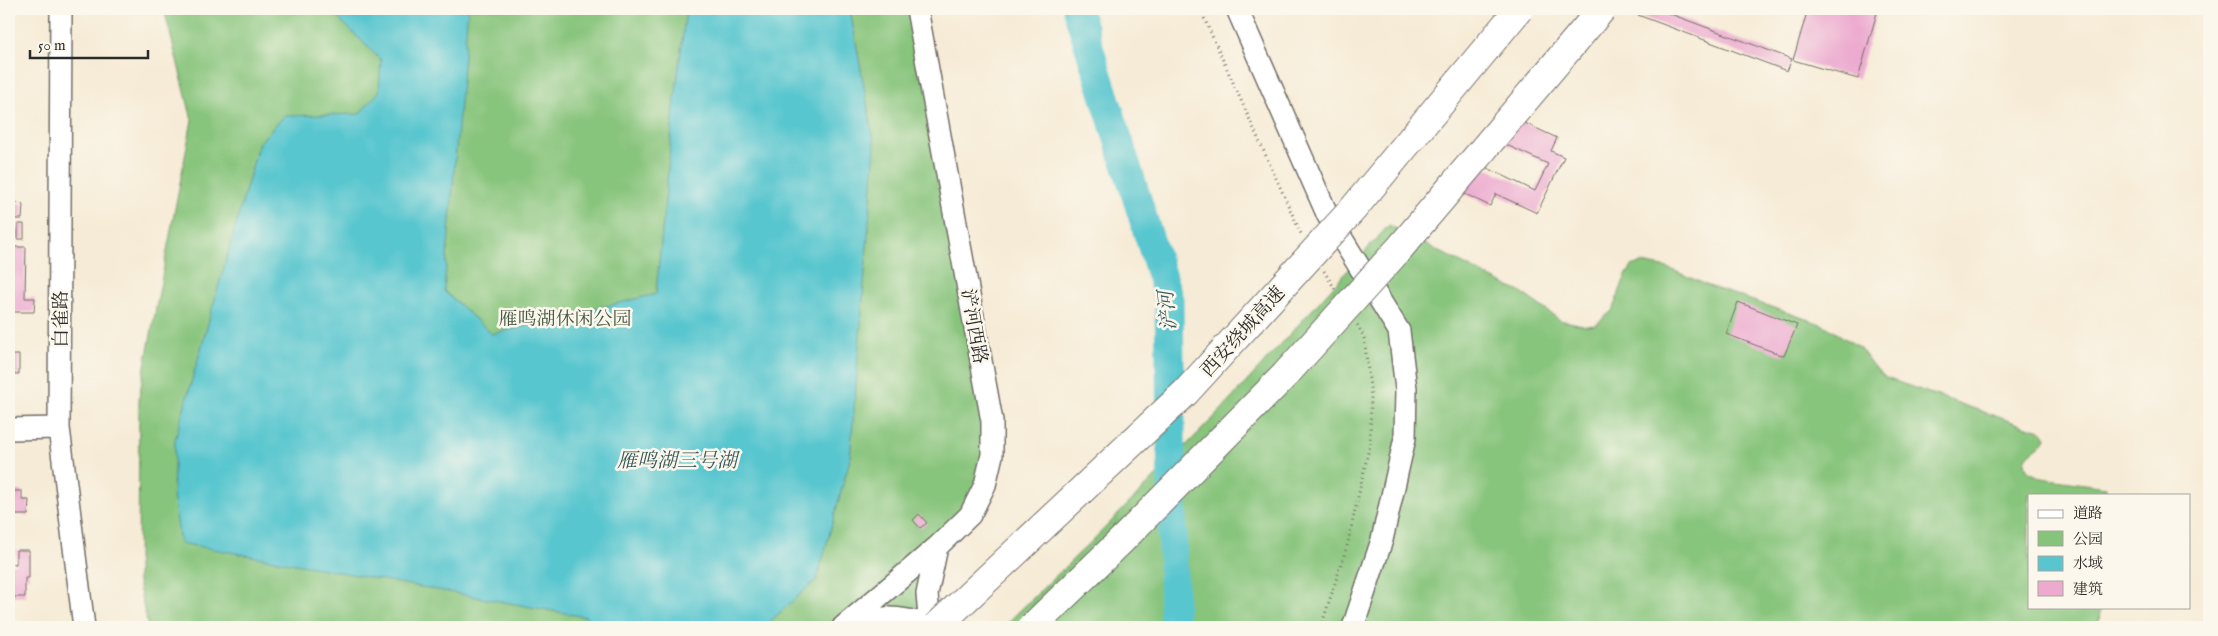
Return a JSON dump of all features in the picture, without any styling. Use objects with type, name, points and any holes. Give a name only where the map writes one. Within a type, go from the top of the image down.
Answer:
[{"type":"highway","name":"西安绕城高速","points":[[932,627],[1186,392],[1353,209],[1519,9]]},
{"type":"highway","points":[[1032,627],[1121,541],[1285,375],[1406,241],[1602,9]]},
{"type":"street","name":"白雀路","points":[[61,9],[60,428],[84,627]]},
{"type":"street","name":"浐河西路","points":[[843,627],[937,547],[970,516],[985,485],[992,455],[992,422],[918,9]]},
{"type":"street","points":[[1236,9],[1328,216],[1399,330],[1406,389],[1405,438],[1382,540],[1353,627]]},
{"type":"street","points":[[9,429],[60,428]]},
{"type":"street","points":[[843,627],[876,617],[909,619],[932,627],[926,594],[937,547]]},
{"type":"path","points":[[1200,9],[1303,238]]},
{"type":"path","points":[[1323,271],[1339,296]]},
{"type":"path","points":[[1320,627],[1347,546],[1370,444],[1371,396],[1364,337],[1354,320]]},
{"type":"green space","name":"雁鸣湖三号湖","points":[[164,9],[917,9],[992,421],[985,485],[937,547],[930,627],[148,627],[138,582],[139,397],[192,120]]},
{"type":"green space","points":[[1389,225],[1522,293],[1560,320],[1587,326],[1595,325],[1612,311],[1626,275],[1633,265],[1642,263],[1668,268],[1709,286],[1824,325],[1860,348],[1873,366],[1886,378],[2040,430],[2046,438],[2030,453],[2025,461],[2029,472],[2042,478],[2106,487],[2106,494],[2028,494],[2028,608],[2100,608],[2099,627],[1768,627],[1758,624],[1749,627],[1003,627],[1093,540],[1222,409]]},
{"type":"water","name":"雁鸣湖三号湖","points":[[329,9],[468,9],[444,291],[492,334],[656,294],[674,107],[686,9],[850,9],[875,147],[850,459],[817,579],[764,627],[594,627],[586,617],[180,543],[173,495],[175,440],[259,143],[284,116],[359,114],[379,92],[381,60]]},
{"type":"building","points":[[1641,9],[1657,9],[1792,59],[1787,71],[1638,15]]},
{"type":"building","points":[[1808,9],[1878,9],[1858,79],[1793,60]]},
{"type":"building","points":[[1512,117],[1557,138],[1551,151],[1564,157],[1537,213],[1496,194],[1490,206],[1463,193],[1477,163],[1535,191],[1548,164],[1500,142]]},
{"type":"building","points":[[15,203],[23,204],[22,219],[14,219],[14,235],[9,235],[9,216],[15,216]]},
{"type":"building","points":[[18,224],[24,224],[24,239],[18,239]]},
{"type":"building","points":[[12,247],[26,247],[25,298],[35,298],[34,312],[11,312],[12,267],[9,267],[9,251],[12,251]]},
{"type":"building","points":[[1738,302],[1797,325],[1784,356],[1726,334]]},
{"type":"building","points":[[9,355],[19,355],[19,374],[9,374]]},
{"type":"building","points":[[9,481],[12,481],[11,491],[22,491],[22,500],[29,500],[28,515],[9,515]]},
{"type":"building","points":[[919,514],[927,523],[920,528],[913,520]]},
{"type":"building","points":[[16,550],[29,550],[29,578],[25,578],[25,597],[9,597],[9,564],[16,564]]},
{"type":"waterway","name":"浐河","points":[[1077,9],[1169,300],[1174,627]]},
{"type":"park label","name":"雁鸣湖休闲公园","points":[[565,318]]}]
